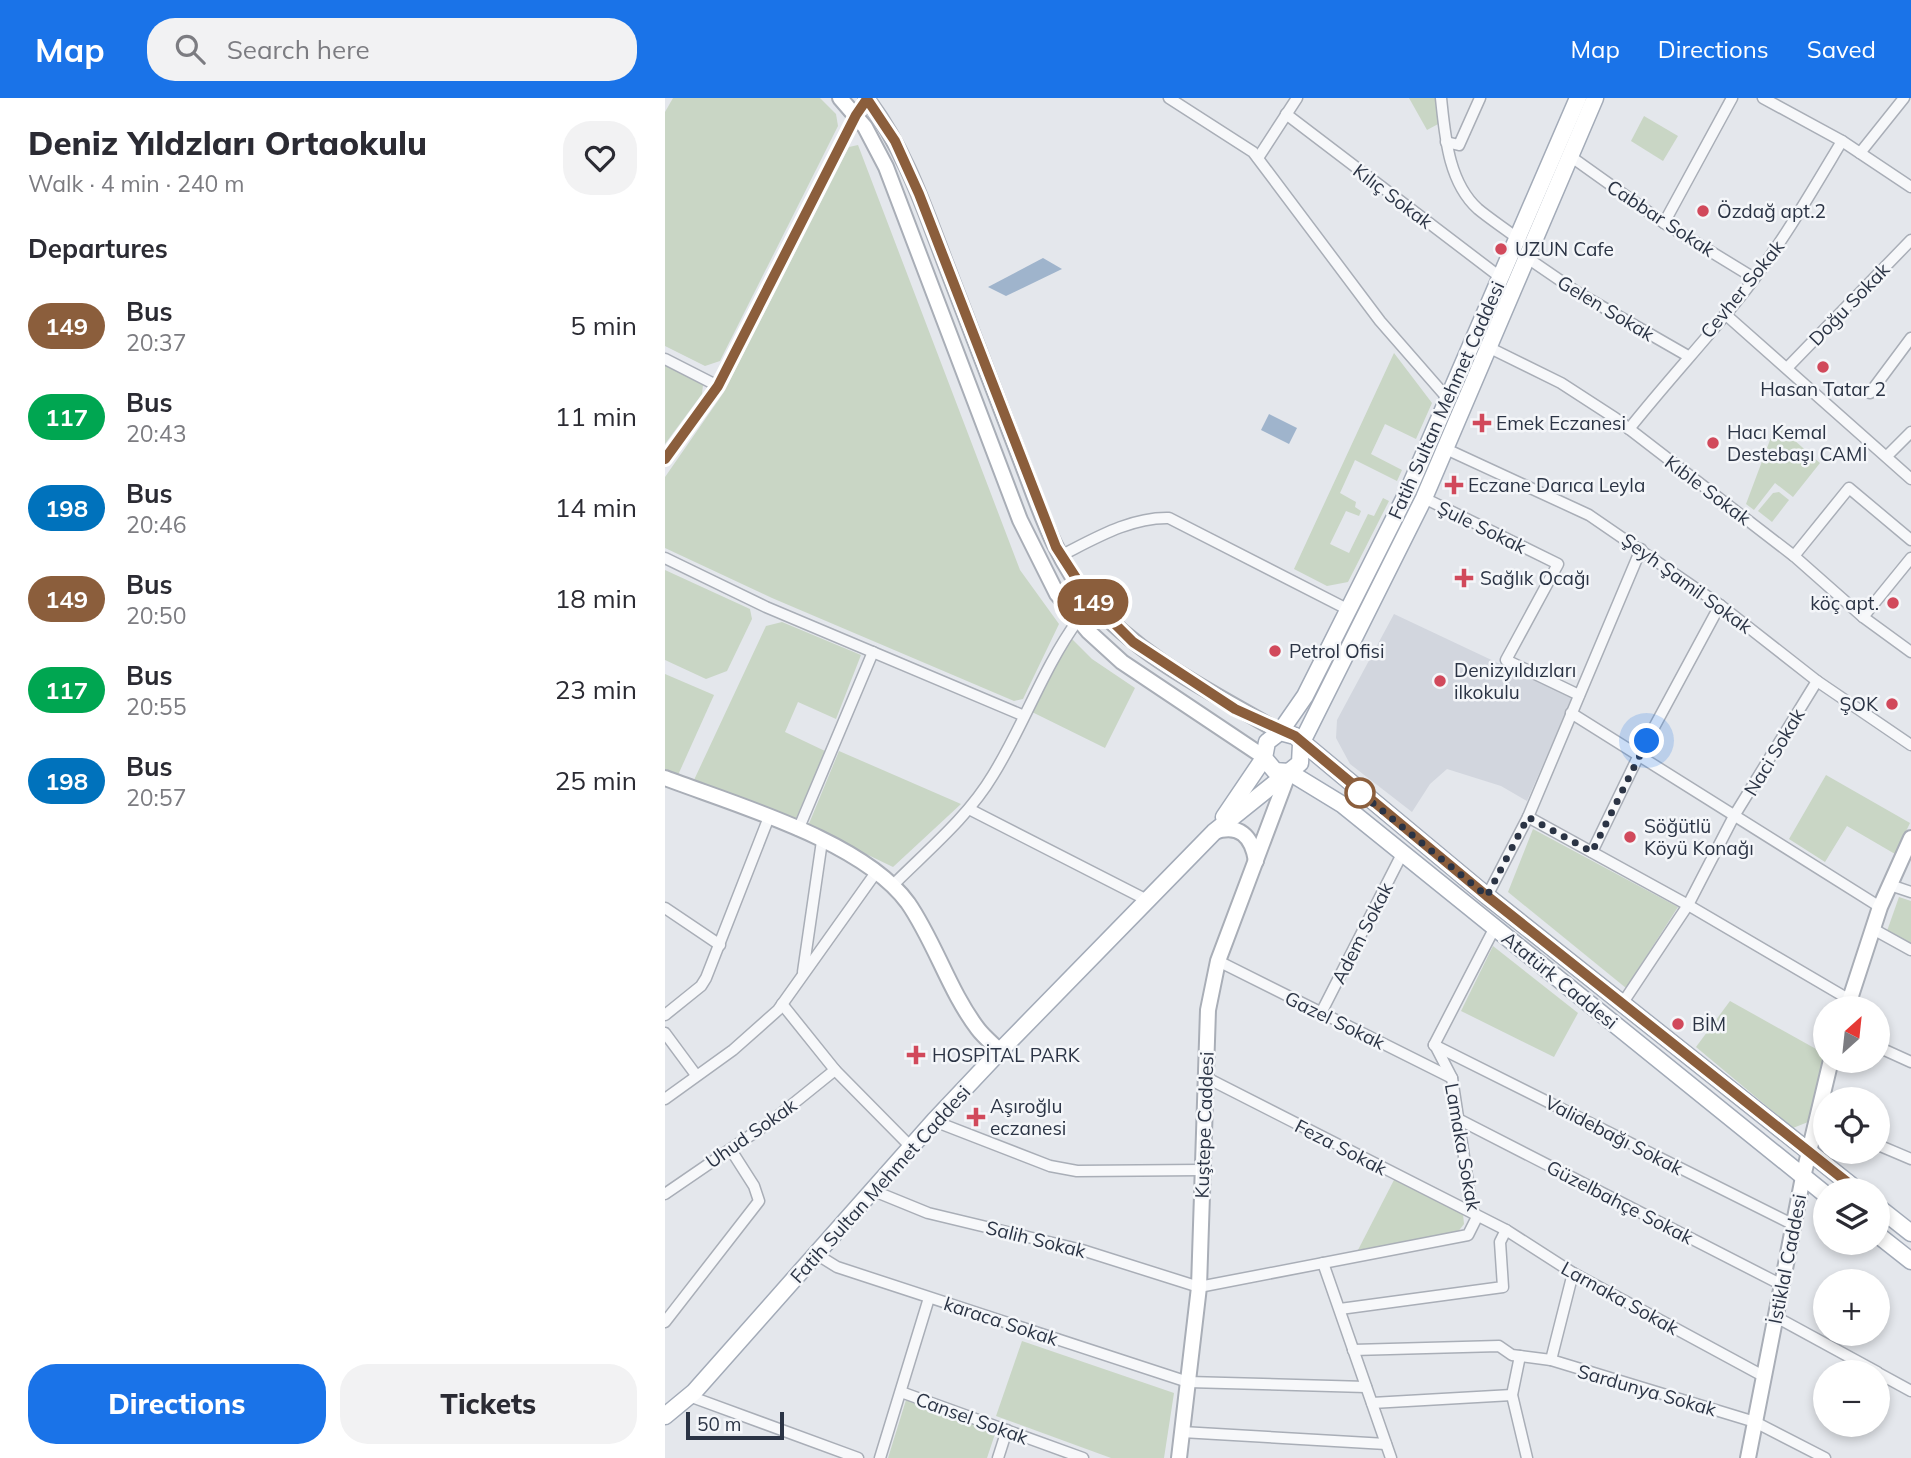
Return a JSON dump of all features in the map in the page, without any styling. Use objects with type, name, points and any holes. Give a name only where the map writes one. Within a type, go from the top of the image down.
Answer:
[{"type":"main road","name":"Fatih Sultan Mehmet Caddesi","points":[[1280,732],[1305,696],[1349,610],[1449,401],[1577,98]]},
{"type":"main road","name":"Fatih Sultan Mehmet Caddesi","points":[[1301,744],[1425,498],[1595,98]]},
{"type":"main road","points":[[1310,727],[1314,746],[1325,764]]},
{"type":"main road","points":[[1301,744],[1301,760],[1289,772],[1275,771],[1264,758],[1267,742],[1280,732],[1295,736],[1301,744],[1487,896],[1842,1178]]},
{"type":"main road","name":"Fatih Sultan Mehmet Caddesi","points":[[1214,832],[1264,758]]},
{"type":"main road","name":"Fatih Sultan Mehmet Caddesi","points":[[665,1416],[689,1396],[934,1121],[1000,1051],[1214,832],[1289,772]]},
{"type":"main road","name":"Atatürk Caddesi","points":[[1289,772],[1338,802],[1813,1185]]},
{"type":"main road","points":[[1890,1216],[1911,1233]]},
{"type":"main road","points":[[1890,1244],[1911,1261]]},
{"type":"street","points":[[840,98],[856,115],[886,167],[1020,520],[1044,572],[1077,620],[1122,662],[1264,758]]},
{"type":"street","points":[[665,459],[718,386],[867,98],[895,141],[919,194],[1060,556],[1089,598],[1133,642],[1177,673],[1280,732]]},
{"type":"street","points":[[1169,98],[1258,158],[1380,321],[1449,401]]},
{"type":"street","points":[[1258,158],[1297,98]]},
{"type":"street","points":[[1441,98],[1446,142],[1454,171],[1476,207],[1517,238]]},
{"type":"street","points":[[1446,142],[1459,145],[1480,98]]},
{"type":"street","points":[[1664,223],[1732,98]]},
{"type":"street","points":[[1763,98],[1842,141],[1911,187]]},
{"type":"street","points":[[1786,109],[1793,98]]},
{"type":"street","points":[[1860,153],[1904,98]]},
{"type":"street","name":"Kılıç Sokak","points":[[1286,114],[1500,277]]},
{"type":"street","name":"Cevher Sokak","points":[[1629,429],[1754,278],[1789,230],[1842,141]]},
{"type":"street","name":"Cabbar Sokak","points":[[1570,156],[1664,223],[1754,278]]},
{"type":"street","name":"Doğu Sokak","points":[[1787,368],[1911,240]]},
{"type":"street","name":"Gelen Sokak","points":[[1526,257],[1580,294],[1688,356]]},
{"type":"street","points":[[1725,314],[1911,479]]},
{"type":"street","points":[[1870,393],[1911,338]]},
{"type":"street","name":"Kıble Sokak","points":[[1490,348],[1561,383],[1629,429],[1794,556],[1863,617],[1911,652]]},
{"type":"street","points":[[665,359],[718,386]]},
{"type":"street","points":[[1887,457],[1911,432]]},
{"type":"street","name":"Şeyh Şamil Sokak","points":[[1447,449],[1589,515],[1720,605],[1817,681],[1911,745]]},
{"type":"street","points":[[1794,556],[1849,488],[1911,540]]},
{"type":"street","name":"Şule Sokak","points":[[1425,498],[1557,564],[1506,660],[1579,695]]},
{"type":"street","points":[[1060,556],[1113,529],[1156,518],[1169,518],[1349,610]]},
{"type":"street","points":[[1487,896],[1528,817],[1641,549]]},
{"type":"street","points":[[665,558],[766,607],[1022,715]]},
{"type":"street","points":[[1863,617],[1911,558]]},
{"type":"street","points":[[1592,852],[1638,757],[1720,605]]},
{"type":"street","points":[[893,885],[969,809],[994,774],[1022,715],[1077,620]]},
{"type":"street","points":[[798,830],[873,652]]},
{"type":"street","name":"Naci Sokak","points":[[1622,1004],[1688,905],[1734,816],[1817,681]]},
{"type":"street","points":[[1571,713],[1880,907]]},
{"type":"street","points":[[1260,721],[1279,723],[1291,716]]},
{"type":"street","points":[[1246,747],[1252,760],[1252,777]]},
{"type":"street","name":"Kuştepe Caddesi","points":[[1179,1458],[1199,1287],[1208,1010],[1218,961],[1289,772]]},
{"type":"street","points":[[666,781],[769,817],[822,841],[877,871],[893,885],[920,923],[978,1029],[1000,1051]]},
{"type":"street","points":[[1279,799],[1290,783],[1303,782]]},
{"type":"street","points":[[969,809],[1149,901]]},
{"type":"street","points":[[665,1015],[701,986],[720,945],[769,817]]},
{"type":"street","points":[[1528,817],[1688,905],[1836,996]]},
{"type":"street","points":[[1214,832],[1230,828],[1242,831],[1252,844],[1256,863]]},
{"type":"street","points":[[1852,996],[1880,907],[1911,838]]},
{"type":"street","points":[[803,976],[822,841]]},
{"type":"street","name":"Adem Sokak","points":[[1321,1013],[1402,853]]},
{"type":"street","points":[[665,1099],[741,1043],[782,1004],[877,871]]},
{"type":"street","points":[[1890,885],[1911,892]]},
{"type":"street","points":[[665,908],[720,945]]},
{"type":"street","points":[[1434,1045],[1495,927]]},
{"type":"street","points":[[1873,929],[1911,950]]},
{"type":"street","name":"Gazel Sokak","points":[[1218,961],[1453,1078]]},
{"type":"street","points":[[782,1004],[835,1070],[911,1147]]},
{"type":"street","points":[[665,1033],[697,1075]]},
{"type":"street","name":"Lamaka Sokak","points":[[1323,1263],[1468,1235],[1477,1217],[1472,1209],[1453,1078],[1434,1045]]},
{"type":"street","name":"Validebağı Sokak","points":[[1434,1045],[1794,1225]]},
{"type":"street","points":[[1890,1052],[1911,1062]]},
{"type":"street","name":"Uhud Sokak","points":[[665,1194],[731,1150],[835,1070]]},
{"type":"street","name":"Feza Sokak","points":[[1205,1077],[1477,1217]]},
{"type":"street","name":"Güzelbahçe Sokak","points":[[1458,1119],[1782,1285]]},
{"type":"street","points":[[934,1121],[1049,1166],[1077,1171],[1202,1170]]},
{"type":"street","name":"İstiklal Caddesi","points":[[1748,1458],[1803,1177],[1813,1141]]},
{"type":"street","points":[[1890,1149],[1911,1159]]},
{"type":"street","points":[[665,1322],[759,1201],[754,1186],[731,1150]]},
{"type":"street","name":"Salih Sokak","points":[[874,1191],[928,1213],[1082,1250],[1199,1287]]},
{"type":"street","name":"Larnaka Sokak","points":[[1477,1217],[1506,1230],[1573,1273],[1765,1377]]},
{"type":"street","points":[[1340,1308],[1503,1287],[1500,1242],[1506,1230]]},
{"type":"street","name":"karaca Sokak","points":[[816,1254],[837,1267],[1188,1382],[1366,1387]]},
{"type":"street","points":[[1199,1287],[1323,1263],[1391,1458]]},
{"type":"street","name":"Sardunya Sokak","points":[[1573,1273],[1551,1360],[1755,1422],[1825,1458]]},
{"type":"street","points":[[880,1458],[929,1298]]},
{"type":"street","points":[[1776,1318],[1855,1360]]},
{"type":"street","points":[[1353,1350],[1499,1346],[1512,1355],[1551,1360]]},
{"type":"street","points":[[1520,1356],[1512,1395],[1527,1458]]},
{"type":"street","points":[[1890,1379],[1911,1391]]},
{"type":"street","name":"Cansel Sokak","points":[[901,1392],[1083,1458]]},
{"type":"street","points":[[1371,1404],[1512,1395]]},
{"type":"street","points":[[689,1396],[858,1458]]},
{"type":"street","points":[[998,1458],[1007,1430]]},
{"type":"street","points":[[1182,1432],[1386,1444]]},
{"type":"shaded area","points":[[1394,614],[1572,698],[1527,801],[1501,786],[1447,769],[1430,784],[1412,812],[1350,764],[1336,738],[1337,720]]},
{"type":"green space","points":[[673,98],[820,98],[836,114],[838,126],[720,361],[705,366],[665,346],[665,112]]},
{"type":"green space","points":[[1409,98],[1437,98],[1440,123],[1427,130]]},
{"type":"green space","points":[[1644,116],[1678,136],[1663,161],[1631,141]]},
{"type":"green space","points":[[858,145],[1020,570],[1059,624],[1023,699],[1014,701],[772,598],[665,548],[665,477],[724,392],[849,147]]},
{"type":"green space","points":[[1394,353],[1432,403],[1416,439],[1385,424],[1371,454],[1402,470],[1397,481],[1355,460],[1340,493],[1356,502],[1355,507],[1361,511],[1359,516],[1346,511],[1330,544],[1349,553],[1368,514],[1374,516],[1383,498],[1389,501],[1348,582],[1327,586],[1294,569]]},
{"type":"green space","points":[[665,365],[703,385],[702,394],[665,444]]},
{"type":"green space","points":[[1776,424],[1820,463],[1793,497],[1775,483],[1754,510],[1746,504]]},
{"type":"green space","points":[[1779,492],[1789,500],[1772,522],[1758,511],[1773,493]]},
{"type":"green space","points":[[665,570],[750,609],[752,619],[727,671],[706,679],[665,660]]},
{"type":"green space","points":[[782,622],[861,655],[836,719],[798,702],[785,732],[825,751],[795,821],[694,780],[766,626]]},
{"type":"green space","points":[[1070,637],[1092,659],[1135,688],[1105,748],[1030,711]]},
{"type":"green space","points":[[665,674],[714,695],[678,775],[665,769]]},
{"type":"green space","points":[[839,751],[961,804],[893,867],[808,826]]},
{"type":"green space","points":[[1826,775],[1910,823],[1895,854],[1847,826],[1825,862],[1789,839]]},
{"type":"green space","points":[[1533,829],[1678,907],[1626,988],[1508,892]]},
{"type":"green space","points":[[1899,897],[1911,901],[1911,943],[1887,931]]},
{"type":"green space","points":[[1493,946],[1578,1013],[1554,1057],[1461,1011]]},
{"type":"green space","points":[[1730,1001],[1813,1047],[1813,1073],[1820,1073],[1817,1087],[1813,1087],[1813,1102],[1808,1122],[1793,1128],[1696,1047]]},
{"type":"green space","points":[[1395,1178],[1463,1214],[1464,1224],[1457,1233],[1358,1250]]},
{"type":"green space","points":[[1022,1341],[1174,1393],[1164,1458],[1111,1458],[996,1416]]},
{"type":"green space","points":[[906,1400],[996,1431],[987,1458],[888,1458]]},
{"type":"water","points":[[1043,258],[1062,269],[1006,296],[988,287]]},
{"type":"water","points":[[1269,414],[1297,428],[1289,444],[1261,430]]},
{"type":"bus line","name":"149","points":[[665,459],[718,386],[856,115],[867,99],[895,141],[919,194],[1056,547],[1071,575],[1089,598],[1133,642],[1165,666],[1235,709],[1280,732],[1295,736],[1301,744],[1487,896],[1842,1178]]},
{"type":"place","name":"Özdağ apt.2","points":[[1703,211]]},
{"type":"place","name":"UZUN Cafe","points":[[1501,249]]},
{"type":"place","name":"Hasan Tatar 2","points":[[1823,367]]},
{"type":"place","name":"Emek Eczanesi","points":[[1482,423]]},
{"type":"place","name":"Hacı Kemal Destebaşı CAMİ","points":[[1713,443]]},
{"type":"place","name":"Eczane Darıca Leyla","points":[[1454,485]]},
{"type":"place","name":"Sağlık Ocağı","points":[[1464,578]]},
{"type":"place","name":"köç apt.","points":[[1893,603]]},
{"type":"place","name":"Petrol Ofisi","points":[[1275,651]]},
{"type":"place","name":"Denizyıldızları ilkokulu","points":[[1440,681]]},
{"type":"place","name":"ŞOK","points":[[1892,704]]},
{"type":"place","name":"Söğütlü Köyü Konağı","points":[[1630,837]]},
{"type":"place","name":"BİM","points":[[1678,1024]]},
{"type":"place","name":"HOSPİTAL PARK","points":[[916,1055]]},
{"type":"place","name":"Aşıroğlu eczanesi","points":[[976,1117]]},
{"type":"route","points":[[1360,793],[1352,786],[1487,896],[1528,817],[1592,852],[1647,741]]}]
